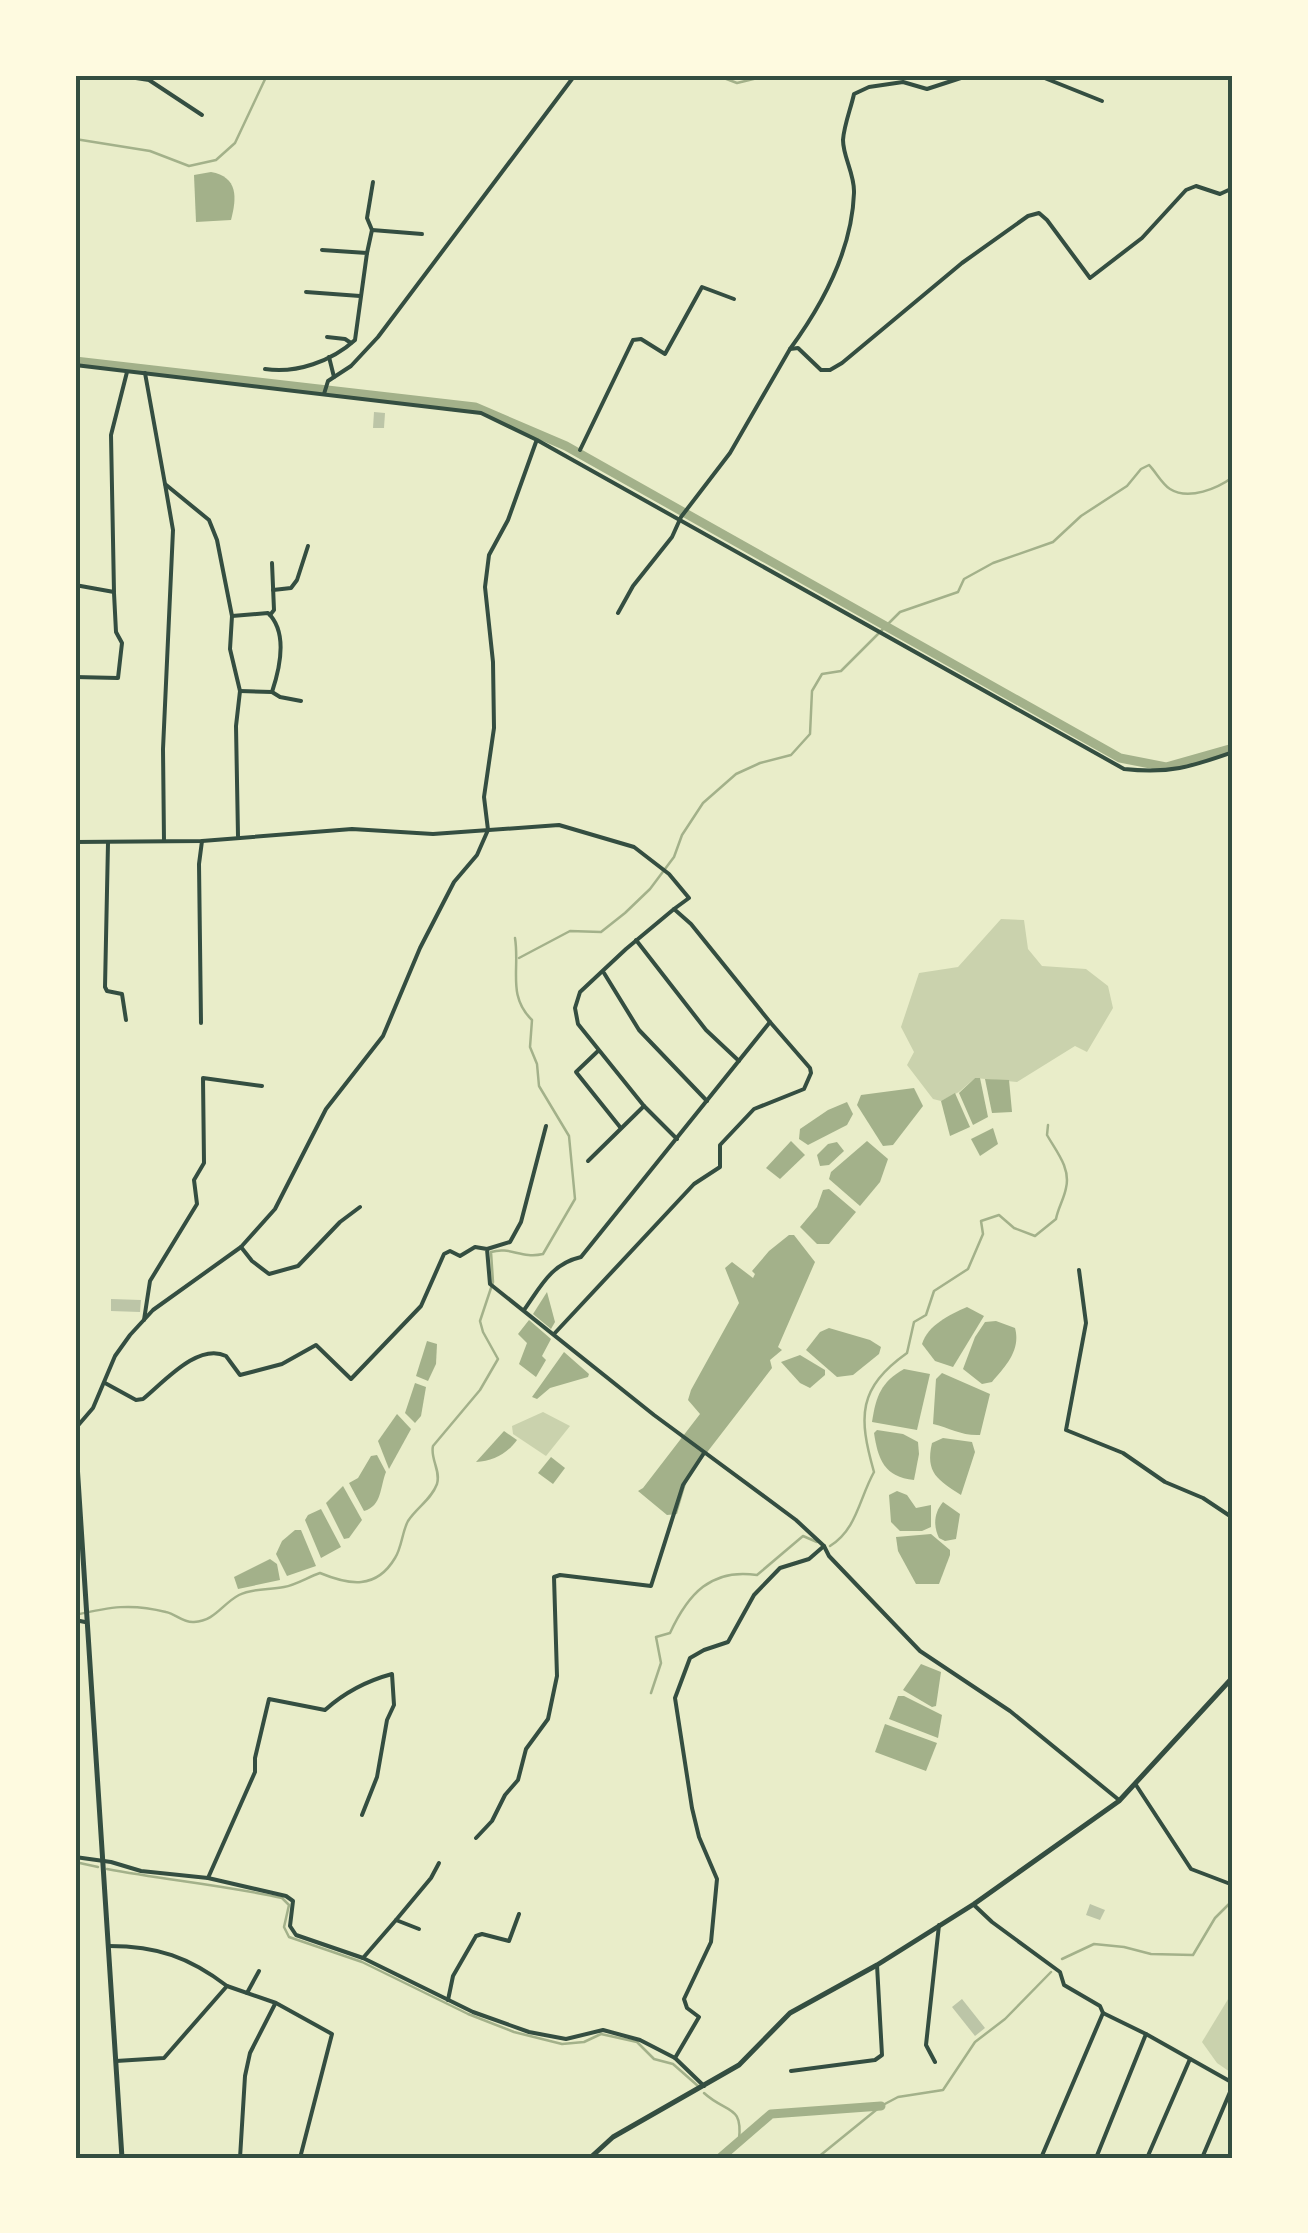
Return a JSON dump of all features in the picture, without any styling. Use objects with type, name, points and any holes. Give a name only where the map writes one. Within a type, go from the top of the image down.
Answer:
[{"type":"main road","points":[[75,1431],[79,1544],[122,2158]]},
{"type":"main road","points":[[590,2158],[614,2138],[739,2065],[790,2013],[877,1965],[974,1904],[1119,1800],[1233,1676]]},
{"type":"street","points":[[116,75],[149,80],[202,115]]},
{"type":"street","points":[[324,394],[328,381],[351,366],[378,338],[575,75]]},
{"type":"street","points":[[618,614],[633,586],[672,537],[688,506],[730,453],[777,378],[841,260],[852,219],[855,187],[843,140],[854,94],[869,87],[902,82],[927,89],[970,75]]},
{"type":"street","points":[[1037,75],[1102,101]]},
{"type":"street","points":[[265,369],[286,372],[329,357],[351,344],[358,333],[360,296],[372,230],[367,218],[374,182]]},
{"type":"street","points":[[790,349],[798,348],[821,370],[830,370],[962,263],[1038,212],[1090,278],[1142,238],[1186,190],[1196,186],[1220,194],[1233,188]]},
{"type":"street","points":[[372,230],[422,234]]},
{"type":"street","points":[[322,250],[367,252]]},
{"type":"street","points":[[580,450],[634,340],[642,339],[665,354],[702,287],[734,299]]},
{"type":"street","points":[[306,292],[360,296]]},
{"type":"street","points":[[326,337],[345,338],[351,344]]},
{"type":"street","points":[[329,357],[334,377]]},
{"type":"street","points":[[75,365],[481,413],[680,519],[1124,769],[1160,773],[1190,768],[1233,752]]},
{"type":"street","points":[[75,677],[118,678],[122,643],[116,632],[111,435],[126,372]]},
{"type":"street","points":[[145,374],[174,530],[162,749],[164,840]]},
{"type":"street","points":[[75,1431],[93,1408],[115,1356],[144,1320],[242,1247],[275,1209],[326,1109],[383,1036],[420,948],[454,882],[477,855],[488,830],[484,797],[494,728],[489,555],[508,520],[537,440]]},
{"type":"street","points":[[164,484],[209,520],[232,616],[230,649],[240,692],[236,726],[238,838]]},
{"type":"street","points":[[273,590],[291,588],[308,546]]},
{"type":"street","points":[[232,616],[270,615],[274,610],[272,562]]},
{"type":"street","points":[[75,585],[114,592]]},
{"type":"street","points":[[270,615],[280,632],[280,661],[272,692]]},
{"type":"street","points":[[240,692],[272,692],[301,700]]},
{"type":"street","points":[[75,842],[202,841],[335,830],[434,834],[559,825],[634,847],[669,874],[689,898],[580,992],[578,1024],[644,1106],[677,1138]]},
{"type":"street","points":[[201,1023],[202,841]]},
{"type":"street","points":[[108,843],[106,987],[122,994],[126,1020]]},
{"type":"street","points":[[554,1334],[694,1184],[720,1167],[720,1145],[754,1108],[804,1089],[812,1074],[690,924],[674,910]]},
{"type":"street","points":[[636,940],[706,1030],[739,1061]]},
{"type":"street","points":[[603,972],[639,1030],[707,1101]]},
{"type":"street","points":[[524,1310],[550,1272],[565,1260],[581,1256],[770,1022]]},
{"type":"street","points":[[599,1050],[576,1072],[620,1127]]},
{"type":"street","points":[[144,1320],[150,1280],[197,1204],[194,1180],[204,1162],[203,1078],[262,1086]]},
{"type":"street","points":[[588,1161],[644,1106]]},
{"type":"street","points":[[104,1383],[136,1400],[144,1399],[185,1364],[208,1353],[226,1356],[240,1375],[282,1364],[316,1345],[351,1378],[421,1306],[444,1254],[450,1251],[460,1256],[475,1248],[487,1249],[510,1242],[521,1222],[546,1126]]},
{"type":"street","points":[[242,1247],[269,1274],[298,1266],[360,1207]]},
{"type":"street","points":[[487,1249],[490,1284],[704,1453],[796,1520],[920,1651],[1010,1710],[1119,1800]]},
{"type":"street","points":[[1079,1270],[1086,1323],[1066,1430],[1123,1453],[1165,1482],[1202,1498],[1233,1518]]},
{"type":"street","points":[[476,1838],[518,1780],[526,1749],[548,1719],[557,1676],[554,1577],[651,1586],[684,1485],[704,1453]]},
{"type":"street","points":[[675,2058],[699,2018],[687,2008],[684,1999],[711,1942],[718,1879],[699,1836],[692,1808],[675,1698],[690,1658],[728,1642],[754,1595],[780,1568],[809,1559],[824,1546]]},
{"type":"street","points":[[75,1620],[85,1622]]},
{"type":"street","points":[[208,1878],[255,1772],[254,1758],[269,1699],[325,1710],[351,1690],[392,1674],[394,1705],[387,1720],[378,1776],[362,1815]]},
{"type":"street","points":[[1136,1785],[1191,1869],[1233,1886]]},
{"type":"street","points":[[75,1857],[141,1871],[208,1878],[290,1898],[294,1905],[290,1926],[293,1933],[363,1958],[448,2000],[529,2032],[566,2040],[594,2031],[611,2031],[640,2040],[675,2058],[704,2086]]},
{"type":"street","points":[[363,1958],[440,1863]]},
{"type":"street","points":[[974,1904],[1060,1972],[1064,1985],[1100,2006],[1103,2013],[1233,2084],[1202,2158]]},
{"type":"street","points":[[448,2000],[454,1976],[476,1936],[509,1940],[519,1914]]},
{"type":"street","points":[[396,1920],[420,1929]]},
{"type":"street","points":[[935,2062],[926,2045],[940,1925]]},
{"type":"street","points":[[109,1946],[191,1961],[226,1986],[276,2003],[332,2034],[300,2158]]},
{"type":"street","points":[[791,2071],[875,2060],[882,2055],[877,1965]]},
{"type":"street","points":[[247,1993],[259,1971]]},
{"type":"street","points":[[116,2061],[164,2058],[226,1986]]},
{"type":"street","points":[[240,2158],[250,2053],[276,2003]]},
{"type":"street","points":[[1041,2158],[1103,2013]]},
{"type":"street","points":[[1096,2158],[1146,2034]]},
{"type":"street","points":[[1147,2158],[1190,2058]]},
{"type":"shaded area","points":[[211,172],[231,183],[231,220],[196,222],[194,175]]},
{"type":"shaded area","points":[[1001,919],[1024,920],[1028,949],[1042,966],[1086,969],[1108,986],[1113,1008],[1087,1052],[1075,1046],[1017,1082],[975,1078],[941,1101],[933,1099],[907,1065],[914,1052],[901,1027],[919,973],[958,967]]},
{"type":"shaded area","points":[[980,1078],[988,1117],[973,1125],[959,1093]]},
{"type":"shaded area","points":[[985,1079],[1009,1080],[1012,1112],[992,1113]]},
{"type":"shaded area","points":[[914,1088],[923,1106],[893,1145],[883,1146],[857,1105],[861,1095]]},
{"type":"shaded area","points":[[955,1093],[970,1127],[950,1136],[941,1101]]},
{"type":"shaded area","points":[[847,1102],[853,1114],[847,1125],[808,1145],[799,1139],[800,1129]]},
{"type":"shaded area","points":[[993,1128],[998,1144],[980,1156],[971,1139]]},
{"type":"shaded area","points":[[791,1141],[805,1155],[780,1179],[766,1168]]},
{"type":"shaded area","points":[[867,1141],[888,1159],[880,1182],[860,1206],[829,1179],[831,1172]]},
{"type":"shaded area","points":[[837,1142],[844,1151],[829,1165],[820,1166],[817,1155],[828,1144]]},
{"type":"shaded area","points":[[829,1189],[856,1212],[829,1244],[817,1244],[800,1227],[817,1207],[823,1190]]},
{"type":"shaded area","points":[[789,1235],[794,1235],[815,1262],[778,1347],[782,1350],[770,1360],[772,1368],[688,1477],[677,1514],[667,1515],[638,1491],[700,1414],[688,1400],[691,1390],[739,1303],[725,1268],[732,1262],[753,1278],[752,1271]]},
{"type":"shaded area","points":[[547,1292],[555,1322],[551,1329],[533,1314]]},
{"type":"shaded area","points":[[967,1307],[984,1316],[953,1367],[935,1361],[922,1344],[925,1337],[940,1321]]},
{"type":"shaded area","points":[[529,1320],[551,1339],[542,1356],[546,1360],[536,1377],[519,1364],[527,1343],[518,1334]]},
{"type":"shaded area","points":[[996,1321],[1015,1328],[1016,1343],[1002,1370],[992,1382],[982,1384],[963,1369],[985,1322]]},
{"type":"shaded area","points":[[829,1328],[870,1340],[881,1347],[879,1354],[853,1375],[837,1377],[806,1350],[820,1332]]},
{"type":"shaded area","points":[[427,1341],[437,1344],[436,1364],[428,1381],[416,1376]]},
{"type":"shaded area","points":[[564,1352],[588,1377],[550,1388],[537,1399],[532,1397]]},
{"type":"shaded area","points":[[800,1355],[825,1370],[825,1375],[810,1388],[781,1362]]},
{"type":"shaded area","points":[[904,1369],[930,1374],[917,1430],[872,1422],[881,1391]]},
{"type":"shaded area","points":[[942,1373],[990,1394],[980,1435],[933,1424],[936,1379]]},
{"type":"shaded area","points":[[415,1383],[426,1387],[421,1416],[415,1423],[405,1413]]},
{"type":"shaded area","points":[[543,1412],[570,1426],[546,1456],[513,1434],[512,1426]]},
{"type":"shaded area","points":[[397,1414],[411,1429],[389,1469],[378,1441]]},
{"type":"shaded area","points":[[877,1430],[903,1434],[918,1442],[914,1480],[896,1475],[884,1465],[874,1433]]},
{"type":"shaded area","points":[[504,1431],[517,1440],[513,1445],[499,1456],[476,1462]]},
{"type":"shaded area","points":[[943,1438],[972,1442],[975,1452],[961,1495],[932,1469],[932,1443]]},
{"type":"shaded area","points":[[377,1455],[386,1472],[377,1500],[364,1511],[349,1483],[358,1478],[371,1456]]},
{"type":"shaded area","points":[[551,1457],[565,1468],[553,1484],[538,1473]]},
{"type":"shaded area","points":[[343,1486],[362,1520],[344,1539],[326,1503]]},
{"type":"shaded area","points":[[897,1491],[907,1495],[916,1508],[931,1505],[931,1527],[900,1531],[891,1522],[889,1495]]},
{"type":"shaded area","points":[[943,1502],[960,1514],[956,1539],[945,1541],[937,1533],[936,1515]]},
{"type":"shaded area","points":[[321,1509],[341,1547],[321,1558],[305,1520]]},
{"type":"shaded area","points":[[295,1530],[301,1530],[316,1566],[287,1576],[276,1554],[282,1541]]},
{"type":"shaded area","points":[[931,1534],[950,1550],[950,1555],[939,1584],[916,1584],[898,1551],[896,1537]]},
{"type":"shaded area","points":[[270,1559],[277,1564],[280,1580],[238,1589],[234,1577]]},
{"type":"shaded area","points":[[921,1664],[941,1672],[936,1706],[903,1690]]},
{"type":"shaded area","points":[[898,1696],[942,1715],[938,1738],[889,1719]]},
{"type":"shaded area","points":[[885,1724],[937,1743],[926,1771],[875,1752]]},
{"type":"shaded area","points":[[1233,1991],[1233,2074],[1217,2063],[1202,2042]]},
{"type":"building","points":[[374,412],[385,413],[384,428],[373,428]]},
{"type":"building","points":[[111,1299],[141,1300],[140,1312],[111,1311]]},
{"type":"building","points":[[1090,1904],[1105,1910],[1100,1920],[1086,1915]]},
{"type":"building","points":[[962,1999],[985,2028],[975,2036],[952,2007]]},
{"type":"waterway","points":[[75,139],[150,151],[189,166],[216,160],[235,143],[267,75]]},
{"type":"waterway","points":[[716,75],[737,83],[770,75]]},
{"type":"waterway","points":[[940,75],[948,75]]},
{"type":"waterway","points":[[75,361],[475,407],[566,446],[1120,758],[1166,767],[1233,748]]},
{"type":"waterway","points":[[519,958],[570,931],[601,932],[625,913],[650,889],[674,857],[682,835],[703,803],[736,774],[791,755],[810,734],[812,691],[822,674],[841,671],[900,612],[958,592],[964,579],[993,563],[1053,542],[1149,465],[1167,487],[1186,494],[1211,489],[1233,477]]},
{"type":"waterway","points":[[75,1615],[131,1607],[166,1612],[190,1622],[201,1621],[244,1593],[288,1586],[320,1573],[351,1582],[371,1580],[395,1558],[408,1521],[437,1484],[433,1446],[480,1390],[498,1359],[480,1321],[493,1282],[491,1252],[543,1254],[575,1199],[569,1136],[539,1086],[530,1047],[532,1020],[517,992],[515,938]]},
{"type":"waterway","points":[[830,1546],[852,1522],[874,1472],[864,1419],[871,1391],[879,1378],[907,1353],[914,1322],[926,1315],[934,1291],[968,1269],[983,1234],[981,1221],[999,1215],[1014,1228],[1035,1236],[1056,1219],[1067,1181],[1062,1160],[1047,1135],[1048,1125]]},
{"type":"waterway","points":[[651,1693],[661,1663],[656,1637],[670,1633],[693,1596],[714,1580],[757,1575],[803,1536],[817,1542]]},
{"type":"waterway","points":[[75,1862],[98,1867]]},
{"type":"waterway","points":[[107,1869],[282,1898],[289,1905],[284,1927],[289,1937],[362,1962],[514,2032],[562,2044],[584,2042],[601,2034],[637,2042],[654,2059],[673,2064],[698,2086]]},
{"type":"waterway","points":[[1062,1959],[1094,1944],[1151,1954],[1193,1955],[1215,1918],[1233,1900]]},
{"type":"waterway","points":[[817,2158],[881,2106],[898,2097],[943,2090],[975,2042],[1005,2019],[1051,1972]]},
{"type":"waterway","points":[[704,2093],[736,2115],[739,2140]]},
{"type":"waterway","points":[[720,2158],[771,2114],[881,2106]]}]
